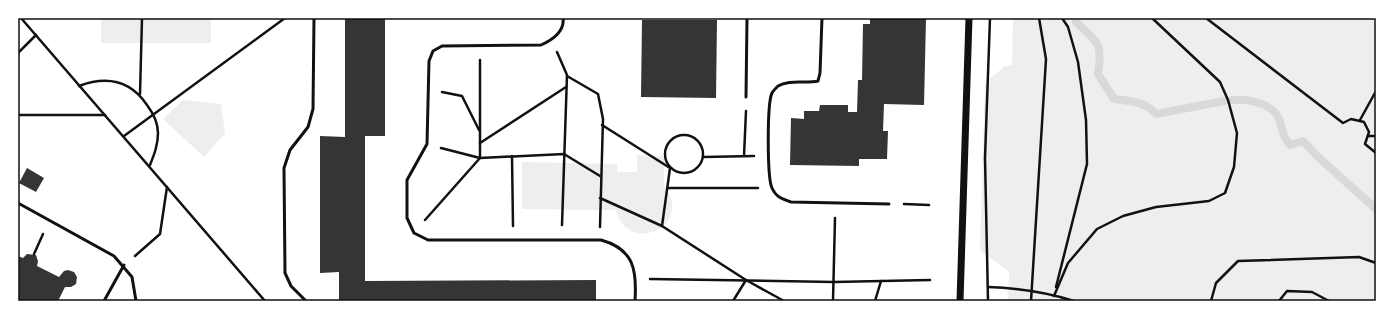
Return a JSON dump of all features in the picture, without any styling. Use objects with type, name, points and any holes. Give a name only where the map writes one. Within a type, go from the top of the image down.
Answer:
[{"type":"street","points":[[960,301],[969,18]]},
{"type":"lane","points":[[306,301],[291,286],[285,272],[284,168],[290,150],[308,127],[313,109],[314,18]]},
{"type":"lane","points":[[564,18],[559,34],[552,41],[540,45],[442,46],[433,51],[429,61],[427,144],[407,180],[407,218],[414,233],[428,240],[601,240],[613,243],[624,251],[633,264],[636,278],[635,301]]},
{"type":"lane","points":[[746,97],[747,18]]},
{"type":"lane","points":[[822,18],[820,73],[818,81],[810,83],[787,83],[778,86],[772,92],[770,102],[769,156],[769,178],[772,188],[779,198],[791,202],[889,204]]},
{"type":"lane","points":[[18,203],[114,256],[124,265],[132,277],[136,301]]},
{"type":"lane","points":[[104,301],[124,265]]},
{"type":"path","points":[[21,18],[168,186],[265,301]]},
{"type":"path","points":[[140,94],[142,18]]},
{"type":"path","points":[[124,136],[285,18]]},
{"type":"path","points":[[988,301],[985,158],[990,18]]},
{"type":"path","points":[[1031,301],[1046,59],[1040,18]]},
{"type":"path","points":[[1054,301],[1087,164],[1086,120],[1078,62],[1068,27],[1062,18]]},
{"type":"path","points":[[1054,296],[1068,263],[1097,228],[1123,216],[1156,207],[1209,201],[1225,193],[1234,167],[1237,133],[1228,100],[1220,82],[1152,18]]},
{"type":"path","points":[[1206,18],[1343,123],[1351,119],[1360,120],[1366,125],[1369,136],[1365,144],[1376,153]]},
{"type":"path","points":[[18,53],[36,35]]},
{"type":"path","points":[[552,41],[567,75],[562,240]]},
{"type":"path","points":[[414,233],[480,158],[480,46]]},
{"type":"path","points":[[567,75],[598,94],[602,125],[600,198],[601,240]]},
{"type":"path","points":[[79,86],[92,81],[105,80],[118,82],[130,87],[140,94],[154,115],[158,138],[150,166]]},
{"type":"path","points":[[480,143],[566,86]]},
{"type":"path","points":[[428,89],[462,96],[480,131]]},
{"type":"path","points":[[1360,120],[1376,91]]},
{"type":"path","points":[[744,156],[746,97]]},
{"type":"path","points":[[18,115],[105,115]]},
{"type":"path","points":[[602,125],[670,168],[679,173],[690,173],[698,167],[703,157],[700,144],[691,136],[678,136],[668,143],[664,156],[670,168],[662,226]]},
{"type":"path","points":[[1369,136],[1376,136]]},
{"type":"path","points":[[427,144],[480,158],[564,154],[601,177]]},
{"type":"path","points":[[512,156],[513,240]]},
{"type":"path","points":[[703,157],[769,156]]},
{"type":"path","points":[[124,265],[160,234],[168,186]]},
{"type":"path","points":[[668,188],[772,188]]},
{"type":"path","points":[[600,198],[662,226],[746,280],[784,301]]},
{"type":"path","points":[[833,301],[835,203]]},
{"type":"path","points":[[889,204],[929,205]]},
{"type":"path","points":[[34,254],[50,221]]},
{"type":"path","points":[[1211,301],[1216,283],[1238,261],[1359,257],[1376,263]]},
{"type":"path","points":[[636,278],[834,282],[930,280]]},
{"type":"path","points":[[734,301],[746,280]]},
{"type":"path","points":[[875,301],[881,281]]},
{"type":"path","points":[[988,287],[1009,287],[1074,301]]},
{"type":"path","points":[[1279,301],[1287,291],[1312,292],[1329,301]]},
{"type":"shaded area","points":[[101,18],[211,18],[211,43],[101,43]]},
{"type":"shaded area","points":[[1013,18],[1376,18],[1376,301],[1008,301],[1009,272],[980,250],[985,83],[1005,66],[1012,65]]},
{"type":"shaded area","points":[[183,100],[221,104],[225,133],[204,157],[163,119]]},
{"type":"shaded area","points":[[637,155],[665,156],[664,184],[672,200],[672,210],[667,222],[658,230],[645,233],[634,232],[627,228],[622,222],[616,210],[522,209],[522,162],[617,164],[617,172],[637,172]]},
{"type":"building","points":[[345,18],[385,18],[385,136],[365,136],[365,281],[596,280],[596,301],[339,301],[339,272],[320,273],[320,136],[345,137]]},
{"type":"building","points":[[870,18],[926,18],[924,105],[884,104],[883,131],[888,131],[887,159],[859,159],[859,166],[790,165],[791,118],[804,119],[804,111],[819,111],[820,105],[848,105],[848,112],[857,112],[858,80],[862,80],[863,24],[870,24]]},
{"type":"building","points":[[642,20],[717,20],[716,98],[641,97]]},
{"type":"building","points":[[27,168],[44,178],[36,192],[19,183]]},
{"type":"building","points":[[27,254],[36,255],[38,261],[37,266],[59,277],[64,271],[68,270],[74,272],[77,277],[76,284],[71,287],[65,287],[58,301],[18,301],[18,256],[23,258]]},
{"type":"waterway","points":[[1077,18],[1076,22],[1094,39],[1097,44],[1100,55],[1098,74],[1114,99],[1142,104],[1147,106],[1156,114],[1224,101]]},
{"type":"waterway","points":[[1232,100],[1246,100],[1267,106],[1273,110],[1290,145],[1303,141],[1316,155],[1376,209]]}]
